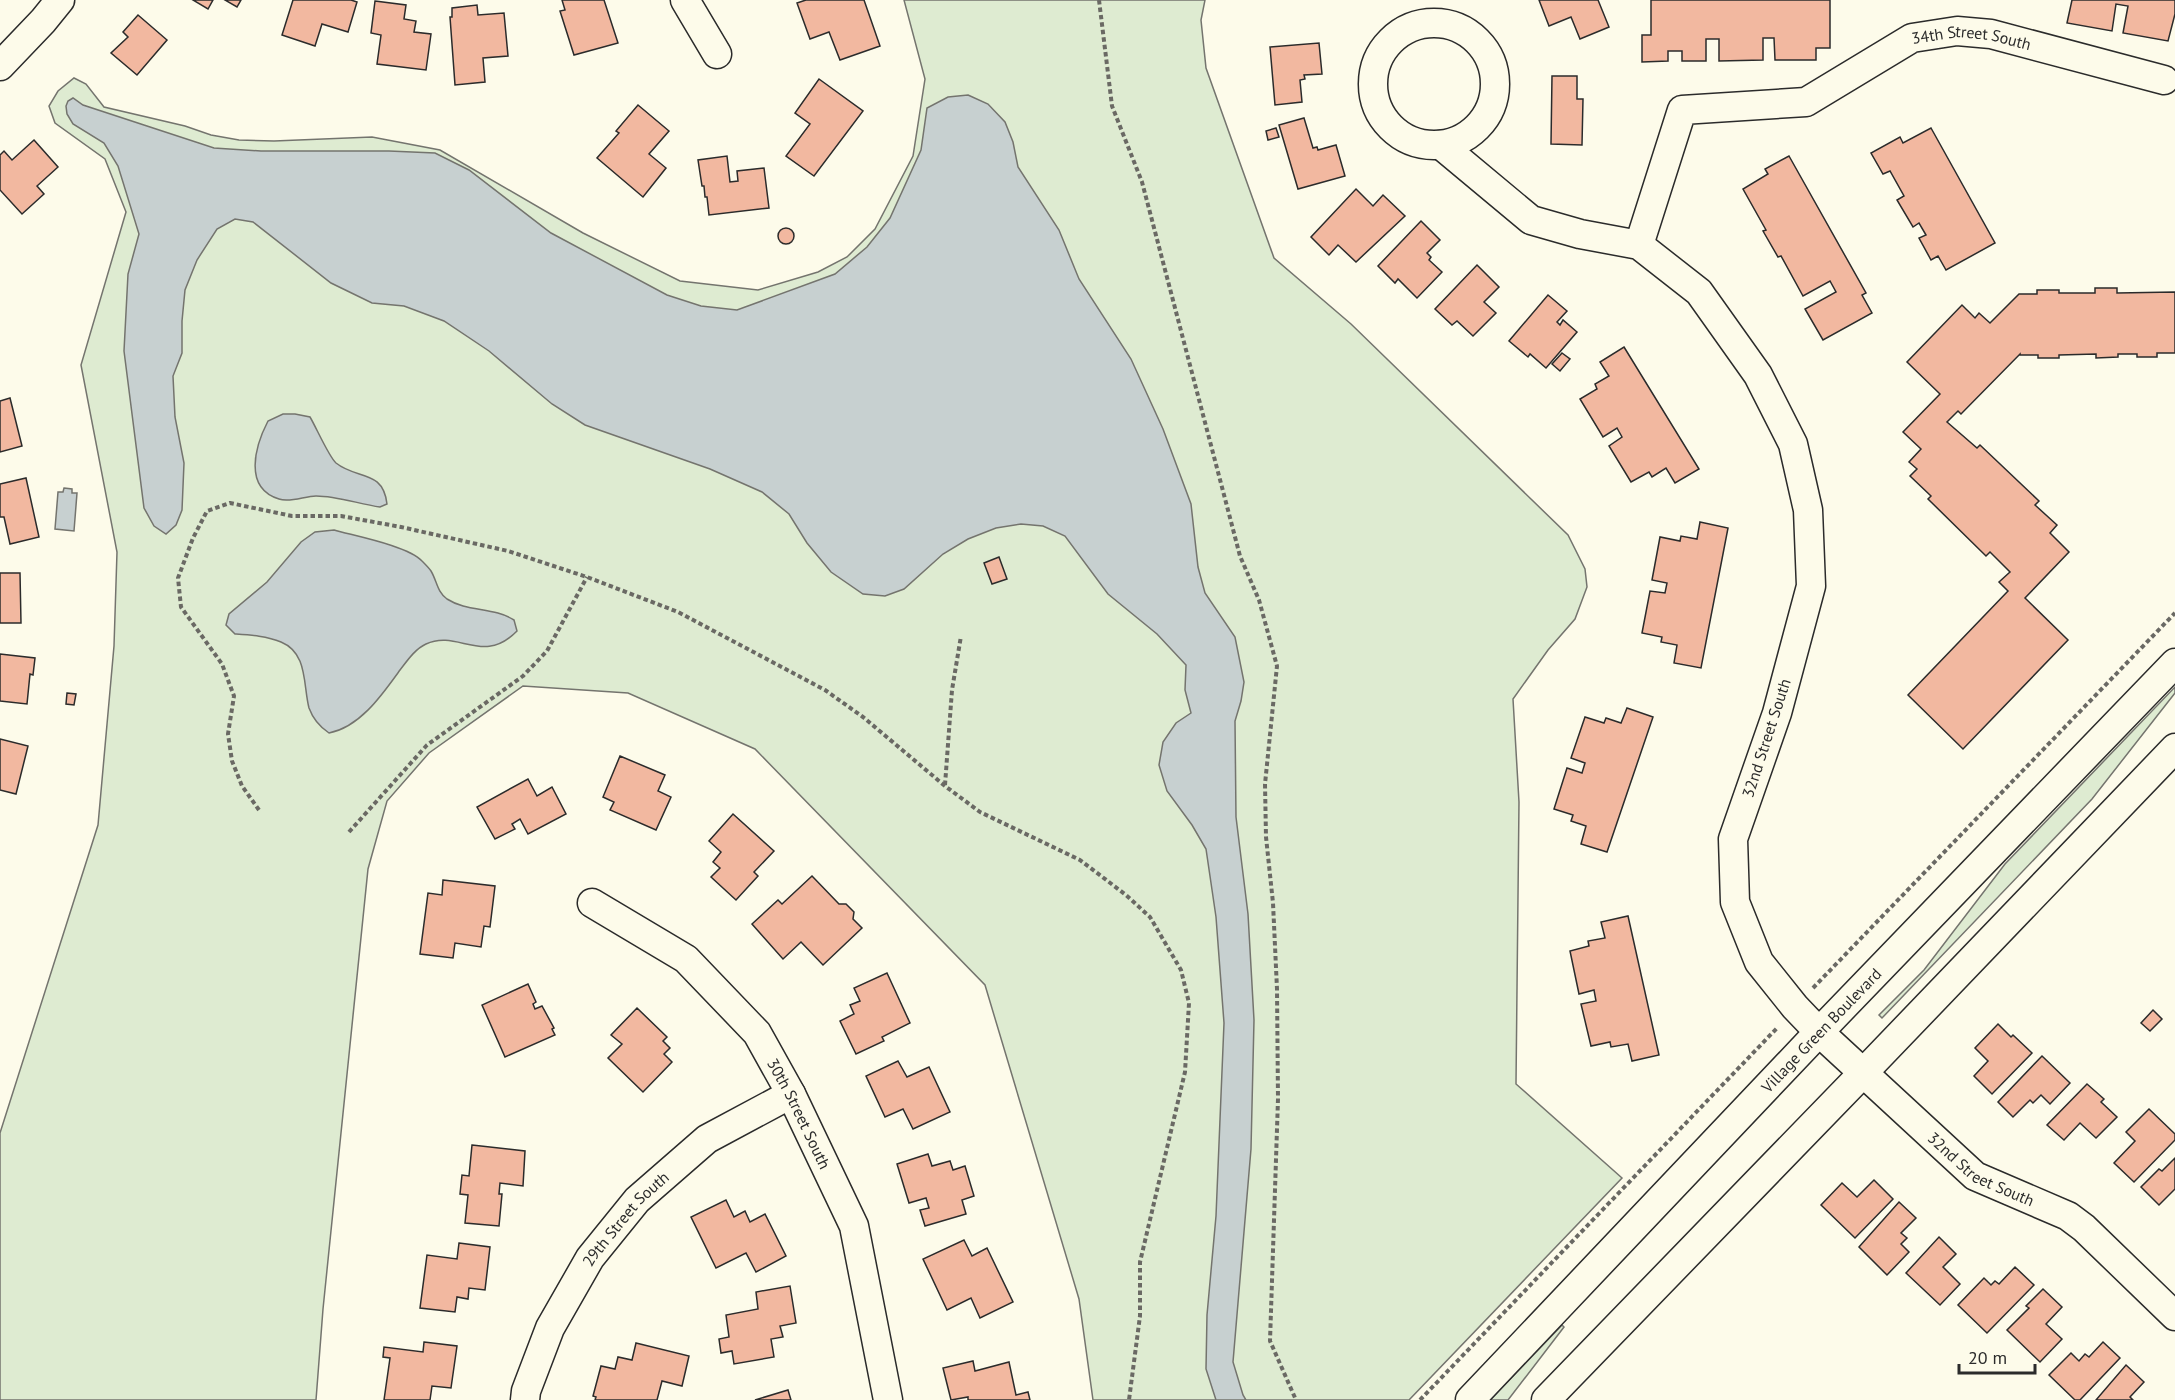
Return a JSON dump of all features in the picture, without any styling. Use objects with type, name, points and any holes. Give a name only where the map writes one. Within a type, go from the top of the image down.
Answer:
[{"type":"street","points":[[0,66],[60,0]]},
{"type":"street","points":[[685,0],[717,54]]},
{"type":"street","points":[[1438,22],[1458,27],[1475,37],[1488,53],[1495,72],[1495,92],[1489,112],[1477,128],[1460,140],[1440,145],[1420,144],[1401,136],[1386,123],[1376,105],[1372,85],[1375,65],[1385,47],[1392,40],[1418,24],[1438,22]]},
{"type":"street","name":"34th Street South","points":[[1639,245],[1682,110],[1806,102],[1912,38],[1957,31],[1991,34],[2164,80]]},
{"type":"street","name":"32nd Street South","points":[[1440,145],[1531,220],[1580,234],[1639,245],[1699,292],[1758,375],[1793,444],[1808,510],[1811,586],[1777,713],[1733,839],[1735,902],[1759,962],[1795,1007],[1819,1032],[1975,1176],[2068,1216],[2084,1228],[2175,1316]]},
{"type":"street","name":"Village Green Boulevard","points":[[1470,1400],[1819,1032],[2175,663]]},
{"type":"street","points":[[1546,1400],[2175,748]]},
{"type":"street","name":"30th Street South","points":[[592,903],[686,959],[757,1033],[791,1094],[854,1226],[888,1400]]},
{"type":"street","name":"29th Street South","points":[[525,1400],[526,1391],[550,1328],[590,1258],[637,1200],[707,1139],[791,1094]]},
{"type":"path","points":[[1099,0],[1113,106],[1143,182],[1240,556],[1259,600],[1277,666],[1265,784],[1266,837],[1273,903],[1278,1099],[1270,1341],[1296,1400]]},
{"type":"path","points":[[259,810],[242,786],[232,761],[228,734],[234,696],[222,664],[182,607],[178,578],[193,538],[207,512],[230,503],[292,516],[341,516],[508,551],[587,577],[678,612],[825,690],[863,717],[945,786],[980,812],[1080,860],[1126,895],[1150,917],[1181,970],[1189,1003],[1185,1072],[1140,1262],[1140,1317],[1129,1400]]},
{"type":"path","points":[[349,832],[427,745],[523,676],[547,651],[587,577]]},
{"type":"path","points":[[945,786],[952,690],[961,636]]},
{"type":"green space","points":[[904,0],[1205,0],[1201,20],[1206,68],[1274,258],[1351,324],[1568,535],[1585,569],[1587,587],[1575,619],[1548,650],[1513,699],[1519,802],[1516,1084],[1622,1178],[1409,1400],[1093,1400],[1079,1299],[985,985],[755,749],[628,693],[523,686],[429,753],[387,801],[368,869],[323,1309],[316,1400],[0,1400],[0,1133],[98,825],[114,646],[117,552],[81,365],[126,212],[105,159],[55,123],[49,106],[58,91],[74,78],[86,84],[104,107],[239,140],[372,137],[440,150],[583,233],[680,281],[758,290],[818,272],[847,257],[875,229],[913,156],[925,79]]},
{"type":"green space","points":[[2175,687],[2175,693],[2092,799],[1882,1018],[1879,1015],[1924,970],[2005,864]]},
{"type":"green space","points":[[1562,1325],[1564,1327],[1508,1400],[1490,1400]]},
{"type":"shaded area","points":[[968,95],[988,104],[1005,122],[1013,142],[1018,167],[1059,230],[1079,279],[1131,359],[1163,429],[1191,504],[1198,567],[1205,593],[1235,637],[1244,682],[1235,721],[1236,817],[1248,914],[1254,1020],[1251,1149],[1233,1362],[1246,1400],[1216,1400],[1206,1369],[1207,1315],[1216,1216],[1224,1023],[1216,917],[1206,849],[1167,791],[1159,765],[1163,742],[1176,723],[1191,713],[1185,690],[1186,665],[1157,634],[1108,594],[1065,536],[1043,526],[1021,524],[996,528],[968,539],[943,554],[904,589],[885,596],[863,594],[831,572],[807,543],[789,514],[762,492],[710,469],[585,425],[552,404],[489,351],[444,321],[404,306],[372,303],[331,283],[253,222],[235,219],[217,229],[197,260],[185,290],[182,353],[173,376],[175,417],[184,463],[182,510],[176,525],[166,534],[154,526],[144,508],[124,351],[128,274],[139,234],[118,166],[104,143],[73,124],[67,114],[66,106],[73,98],[83,105],[214,148],[261,151],[435,153],[469,170],[551,233],[667,295],[701,306],[737,310],[835,274],[867,247],[890,218],[921,150],[927,108],[948,97]]},
{"type":"shaded area","points":[[283,414],[310,417],[333,460],[352,472],[375,480],[385,493],[387,504],[380,507],[316,496],[283,500],[268,494],[260,486],[256,476],[256,454],[268,421]]},
{"type":"shaded area","points":[[64,488],[72,489],[72,493],[77,493],[74,531],[55,529],[58,492],[63,492]]},
{"type":"shaded area","points":[[334,530],[394,546],[415,556],[430,570],[439,590],[447,599],[463,606],[506,616],[514,620],[517,631],[505,641],[493,646],[482,647],[449,641],[426,644],[412,655],[369,709],[351,724],[329,733],[317,722],[309,708],[303,670],[290,647],[270,638],[235,634],[226,625],[229,614],[267,582],[301,542],[315,532]]},
{"type":"building","points":[[193,0],[213,0],[208,9]]},
{"type":"building","points":[[225,0],[241,0],[237,7]]},
{"type":"building","points":[[293,0],[351,0],[357,2],[348,32],[322,24],[315,46],[282,35]]},
{"type":"building","points":[[562,0],[604,0],[618,43],[574,55],[560,11],[565,10]]},
{"type":"building","points":[[806,0],[864,0],[880,46],[840,60],[829,32],[810,39],[797,3]]},
{"type":"building","points":[[1539,0],[1598,0],[1609,27],[1580,39],[1571,17],[1549,26]]},
{"type":"building","points":[[1651,0],[1830,0],[1830,48],[1816,48],[1816,60],[1775,60],[1774,38],[1763,38],[1763,60],[1719,61],[1719,39],[1706,39],[1706,61],[1682,61],[1682,51],[1668,51],[1668,61],[1642,62],[1642,35],[1651,35]]},
{"type":"building","points":[[2072,0],[2175,0],[2175,14],[2168,41],[2123,33],[2128,6],[2116,4],[2112,31],[2067,23]]},
{"type":"building","points":[[375,1],[406,5],[404,19],[416,21],[414,32],[431,34],[426,70],[377,64],[381,35],[371,33]]},
{"type":"building","points":[[477,5],[478,15],[504,13],[508,56],[483,58],[485,82],[455,85],[450,17],[452,17],[452,8]]},
{"type":"building","points":[[138,15],[167,40],[137,75],[111,53],[128,37],[123,32]]},
{"type":"building","points":[[1319,43],[1322,74],[1304,75],[1305,79],[1300,80],[1302,102],[1275,105],[1270,47]]},
{"type":"building","points":[[1552,76],[1577,76],[1577,99],[1583,99],[1582,145],[1551,144]]},
{"type":"building","points":[[819,79],[863,111],[814,176],[786,156],[810,124],[795,113]]},
{"type":"building","points":[[638,105],[669,131],[649,154],[666,168],[643,197],[597,158],[619,133],[616,131]]},
{"type":"building","points":[[1304,118],[1313,148],[1317,147],[1318,150],[1336,145],[1345,176],[1298,189],[1279,125]]},
{"type":"building","points":[[1276,128],[1279,137],[1268,140],[1266,131]]},
{"type":"building","points":[[1931,128],[1995,243],[1946,270],[1938,256],[1931,260],[1919,238],[1926,235],[1919,223],[1913,227],[1897,200],[1904,196],[1890,171],[1883,174],[1871,153],[1900,137],[1903,143]]},
{"type":"building","points":[[34,140],[58,167],[37,186],[44,194],[22,214],[0,190],[0,155],[4,151],[12,160]]},
{"type":"building","points":[[727,156],[730,182],[738,181],[737,171],[764,168],[769,208],[709,215],[698,160]]},
{"type":"building","points":[[1789,156],[1866,293],[1862,295],[1872,313],[1823,340],[1805,309],[1836,292],[1830,281],[1803,296],[1781,256],[1778,257],[1763,231],[1766,230],[1743,189],[1768,174],[1765,169]]},
{"type":"building","points":[[1356,189],[1373,206],[1383,195],[1405,216],[1356,262],[1338,245],[1329,255],[1311,237]]},
{"type":"building","points":[[1421,221],[1440,240],[1427,253],[1431,257],[1429,260],[1442,272],[1417,298],[1398,279],[1395,283],[1378,266]]},
{"type":"building","points":[[786,228],[792,230],[794,236],[792,242],[786,244],[780,242],[778,236],[780,230]]},
{"type":"building","points":[[1477,265],[1499,287],[1484,302],[1496,313],[1473,336],[1457,321],[1452,325],[1435,309]]},
{"type":"building","points":[[2095,288],[2117,288],[2117,293],[2175,292],[2175,353],[2157,353],[2157,357],[2118,354],[2118,357],[2096,358],[2096,354],[2038,358],[2038,355],[2020,354],[1961,414],[1958,411],[1947,422],[1977,448],[1980,445],[2039,501],[2035,505],[2057,525],[2050,533],[2069,552],[2025,598],[2068,640],[1963,749],[1908,695],[2008,591],[1999,582],[2010,572],[1990,552],[1986,556],[1928,499],[1931,496],[1910,476],[1917,469],[1909,462],[1921,449],[1903,432],[1940,394],[1907,362],[1962,305],[1975,318],[1979,313],[1990,323],[2019,294],[2037,294],[2037,290],[2059,290],[2059,293],[2095,293]]},
{"type":"building","points":[[1548,295],[1567,311],[1557,322],[1560,325],[1563,320],[1577,332],[1546,368],[1530,354],[1528,357],[1509,341]]},
{"type":"building","points":[[1624,347],[1699,469],[1675,483],[1666,468],[1652,477],[1649,472],[1631,482],[1609,446],[1622,437],[1617,428],[1603,437],[1580,399],[1597,389],[1595,384],[1609,376],[1600,362]]},
{"type":"building","points":[[1562,353],[1570,359],[1560,371],[1552,364]]},
{"type":"building","points":[[10,398],[22,446],[0,452],[0,401]]},
{"type":"building","points":[[26,478],[39,537],[10,544],[4,517],[0,517],[0,484]]},
{"type":"building","points":[[1700,522],[1728,528],[1701,668],[1674,663],[1677,645],[1661,642],[1662,637],[1642,633],[1650,591],[1665,593],[1667,583],[1652,580],[1660,537],[1680,541],[1681,536],[1697,539]]},
{"type":"building","points":[[999,557],[1007,579],[992,584],[984,563]]},
{"type":"building","points":[[0,573],[20,573],[21,623],[0,623]]},
{"type":"building","points":[[0,654],[35,658],[33,675],[30,674],[27,704],[0,701]]},
{"type":"building","points":[[67,693],[76,694],[74,705],[66,704]]},
{"type":"building","points":[[1627,708],[1653,717],[1607,852],[1581,844],[1586,826],[1571,821],[1573,815],[1554,809],[1567,768],[1582,773],[1585,763],[1571,758],[1585,717],[1604,723],[1606,718],[1621,723]]},
{"type":"building","points":[[0,739],[28,746],[16,794],[0,790]]},
{"type":"building","points":[[620,756],[665,775],[658,791],[671,797],[656,830],[610,810],[614,802],[603,797]]},
{"type":"building","points":[[528,779],[537,796],[552,787],[566,814],[528,834],[520,819],[512,824],[515,829],[495,839],[477,807]]},
{"type":"building","points":[[733,814],[774,851],[754,872],[758,876],[736,900],[711,877],[720,868],[713,862],[721,852],[709,841]]},
{"type":"building","points":[[812,876],[839,904],[846,904],[854,912],[853,919],[862,928],[823,965],[801,942],[783,959],[752,924],[778,900],[782,904]]},
{"type":"building","points":[[443,880],[495,886],[490,927],[484,926],[481,947],[455,943],[453,958],[420,954],[428,893],[442,895]]},
{"type":"building","points":[[1628,916],[1659,1055],[1632,1061],[1628,1044],[1611,1047],[1610,1042],[1591,1046],[1581,1004],[1596,1001],[1594,990],[1579,994],[1570,951],[1589,946],[1588,941],[1605,938],[1601,922]]},
{"type":"building","points":[[887,973],[910,1023],[882,1037],[884,1041],[856,1054],[840,1021],[854,1014],[850,1005],[860,1001],[854,988]]},
{"type":"building","points":[[528,984],[536,1002],[533,1004],[535,1009],[542,1006],[554,1028],[552,1029],[555,1035],[505,1057],[482,1005]]},
{"type":"building","points":[[637,1008],[667,1037],[663,1041],[670,1048],[664,1054],[672,1062],[643,1092],[608,1058],[622,1044],[611,1035]]},
{"type":"building","points":[[2153,1010],[2162,1019],[2150,1031],[2141,1023]]},
{"type":"building","points":[[1998,1024],[2032,1053],[1992,1094],[1974,1076],[1988,1061],[1975,1048]]},
{"type":"building","points":[[2042,1056],[2070,1083],[2050,1104],[2041,1095],[2033,1103],[2030,1100],[2013,1117],[1998,1102]]},
{"type":"building","points":[[898,1061],[907,1077],[929,1067],[950,1112],[913,1129],[903,1109],[885,1117],[866,1076]]},
{"type":"building","points":[[2087,1084],[2104,1099],[2101,1102],[2117,1117],[2096,1138],[2080,1123],[2064,1140],[2047,1125]]},
{"type":"building","points":[[2149,1109],[2175,1134],[2175,1140],[2134,1182],[2114,1163],[2135,1141],[2126,1132]]},
{"type":"building","points":[[472,1145],[525,1151],[523,1186],[500,1183],[499,1194],[502,1194],[499,1226],[465,1223],[468,1195],[460,1194],[462,1175],[469,1176]]},
{"type":"building","points":[[928,1154],[932,1166],[950,1161],[953,1170],[965,1166],[974,1196],[962,1200],[966,1214],[925,1226],[920,1210],[929,1208],[926,1198],[909,1203],[897,1164]]},
{"type":"building","points":[[2175,1158],[2175,1189],[2159,1205],[2141,1187],[2159,1169],[2162,1171]]},
{"type":"building","points":[[1874,1180],[1893,1199],[1855,1238],[1821,1205],[1842,1183],[1857,1197]]},
{"type":"building","points":[[726,1200],[734,1217],[745,1211],[750,1222],[765,1214],[786,1256],[756,1272],[746,1253],[716,1268],[691,1217]]},
{"type":"building","points":[[1899,1202],[1916,1218],[1901,1233],[1907,1238],[1901,1244],[1909,1252],[1887,1275],[1859,1247]]},
{"type":"building","points":[[1939,1237],[1956,1254],[1943,1267],[1960,1284],[1940,1305],[1906,1273]]},
{"type":"building","points":[[964,1240],[972,1256],[987,1248],[1013,1302],[980,1318],[971,1298],[947,1310],[923,1259]]},
{"type":"building","points":[[459,1243],[490,1247],[485,1290],[469,1288],[468,1299],[457,1297],[455,1312],[420,1308],[427,1255],[457,1259]]},
{"type":"building","points":[[2015,1267],[2034,1285],[1987,1333],[1958,1305],[1984,1278],[1991,1285],[1995,1281],[1999,1284]]},
{"type":"building","points":[[790,1286],[796,1323],[780,1326],[783,1337],[771,1339],[774,1357],[734,1364],[732,1351],[721,1353],[719,1339],[729,1337],[726,1315],[758,1309],[756,1292]]},
{"type":"building","points":[[2043,1289],[2062,1307],[2046,1324],[2062,1339],[2040,1362],[2007,1330],[2029,1308],[2026,1306]]},
{"type":"building","points":[[424,1342],[457,1346],[451,1388],[432,1386],[430,1400],[384,1400],[390,1358],[383,1357],[384,1347],[423,1352]]},
{"type":"building","points":[[2103,1342],[2120,1358],[2080,1400],[2075,1400],[2049,1375],[2071,1353],[2079,1361],[2085,1354],[2089,1357]]},
{"type":"building","points":[[636,1343],[689,1356],[682,1386],[662,1381],[657,1400],[595,1400],[596,1397],[593,1396],[601,1366],[615,1369],[618,1357],[632,1360]]},
{"type":"building","points":[[973,1361],[975,1371],[1009,1362],[1016,1395],[1028,1392],[1030,1400],[968,1400],[968,1397],[951,1400],[943,1368]]},
{"type":"building","points":[[2126,1365],[2144,1382],[2130,1397],[2133,1400],[2096,1400]]},
{"type":"building","points":[[788,1390],[791,1400],[755,1400]]}]
